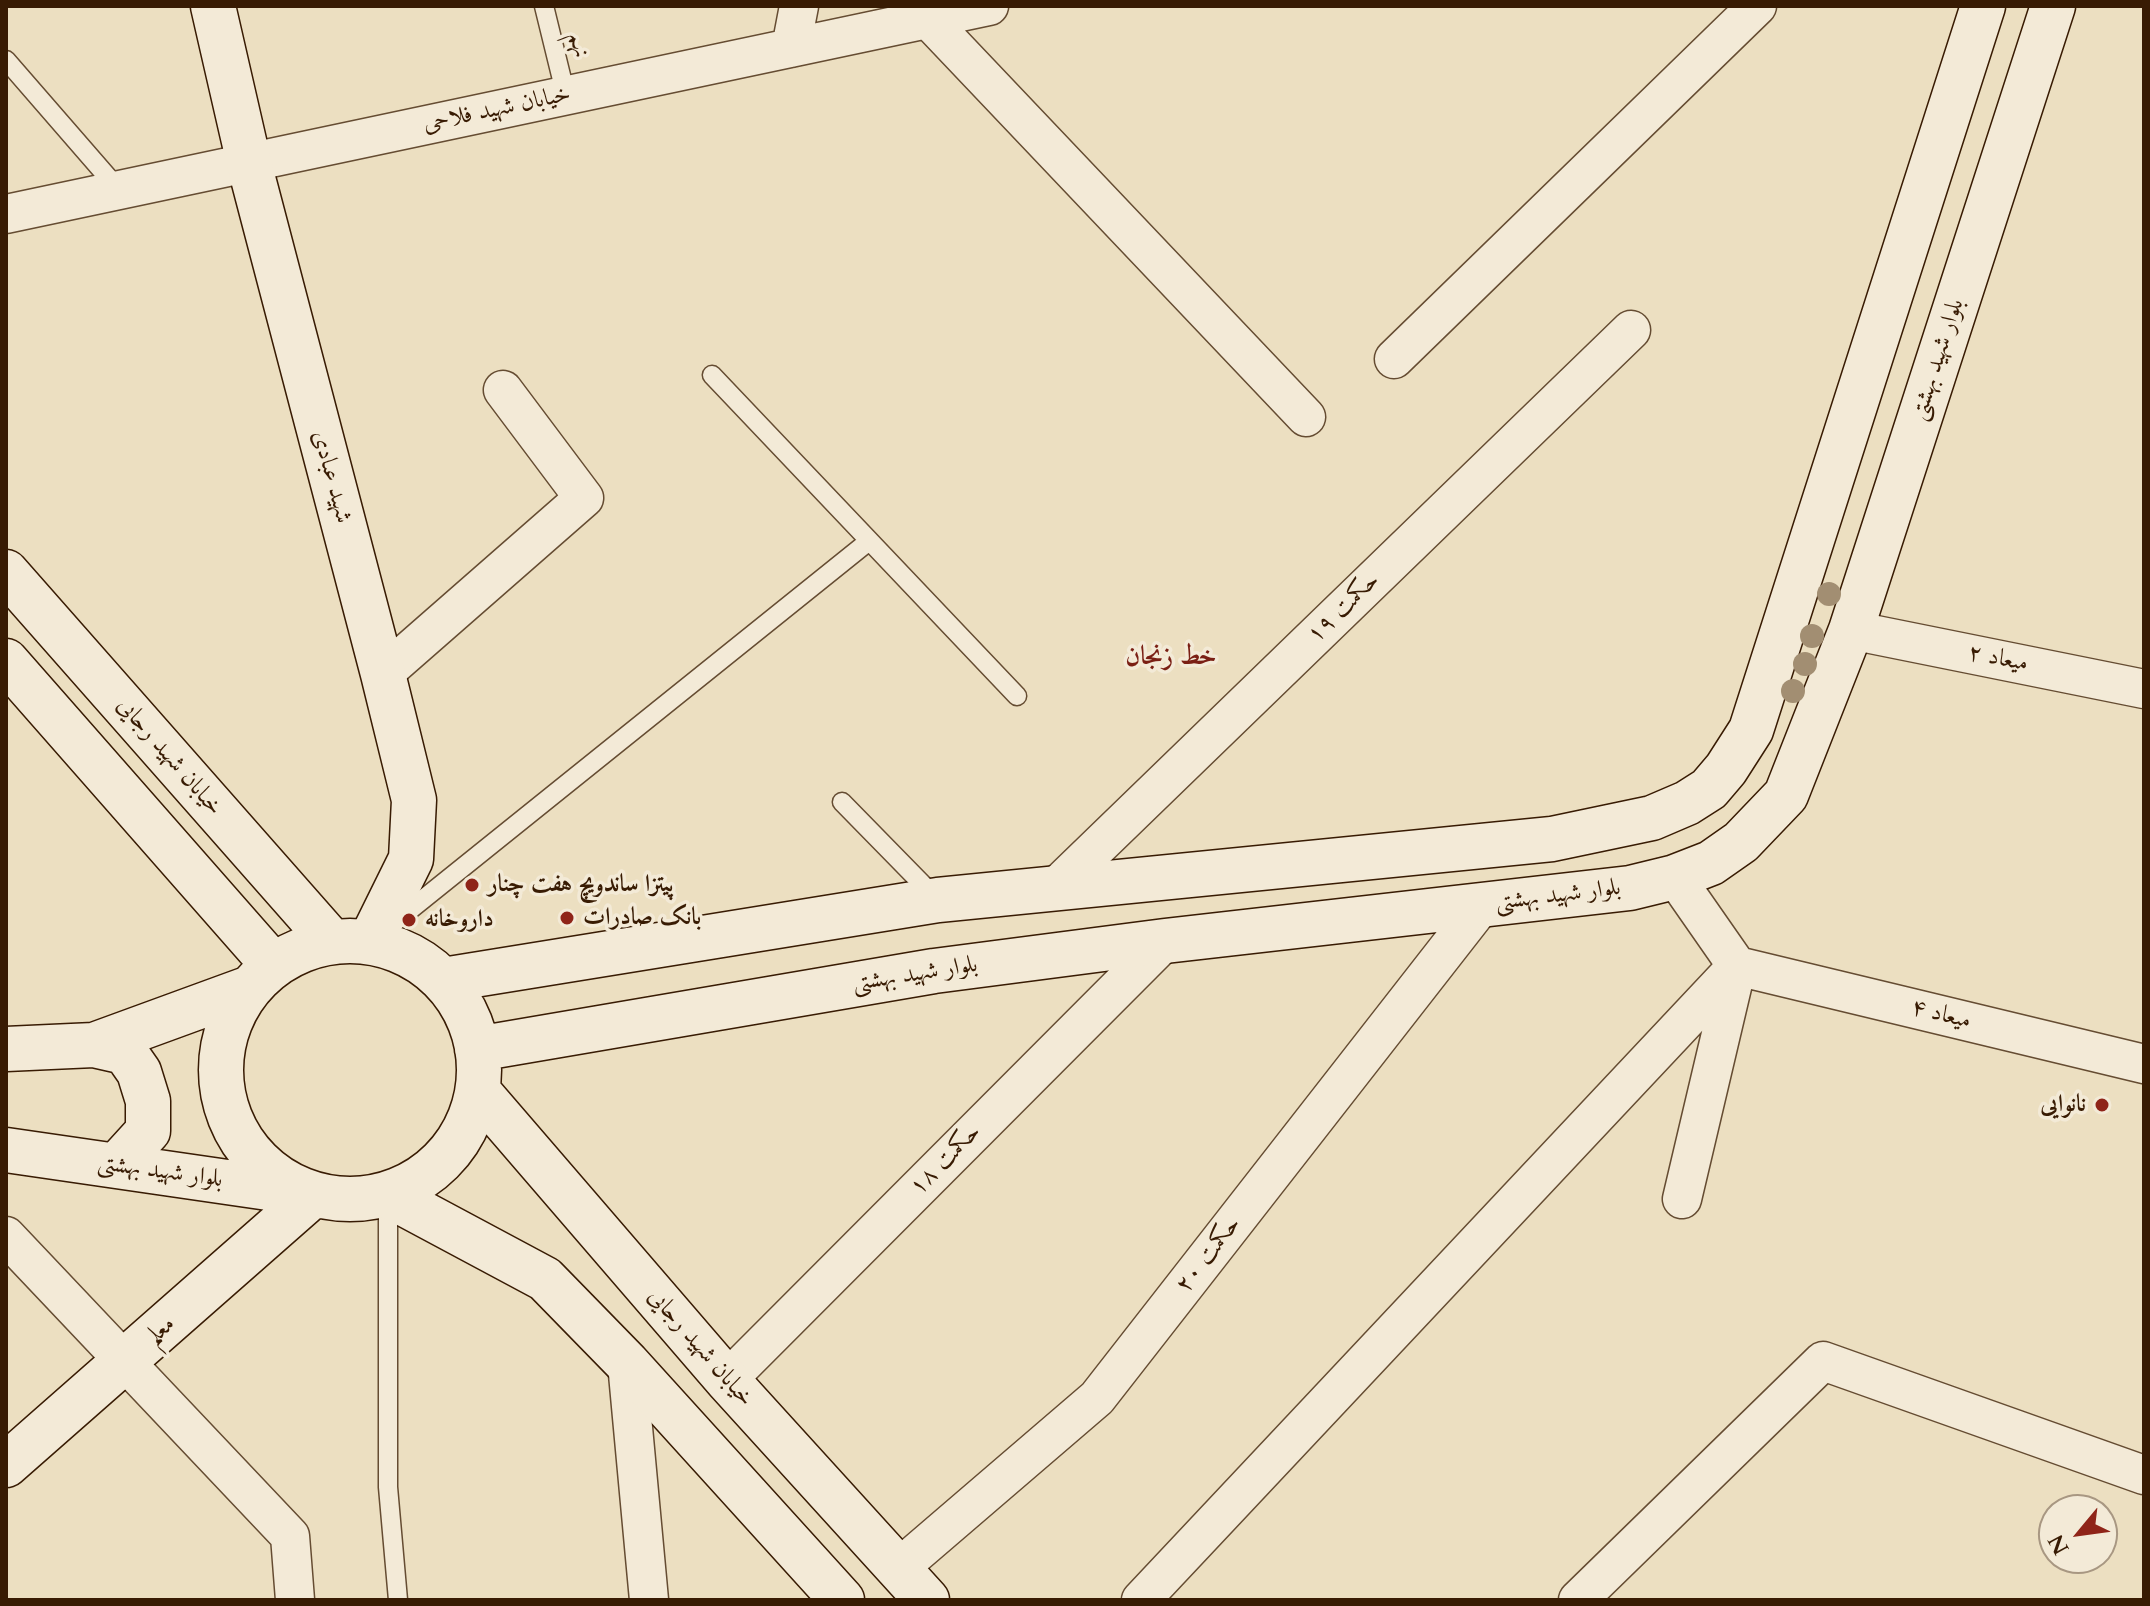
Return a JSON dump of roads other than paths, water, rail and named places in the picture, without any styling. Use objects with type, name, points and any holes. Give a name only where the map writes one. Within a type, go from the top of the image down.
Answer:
[{"type":"street","name":"شهید عبادی","points":[[213,6],[249,163],[414,800],[411,859],[351,942]]},
{"type":"street","points":[[791,48],[799,6]]},
{"type":"street","name":"خیابان شهید فلاحی","points":[[6,214],[989,6]]},
{"type":"street","points":[[1394,359],[1757,6]]},
{"type":"street","points":[[443,980],[938,900],[1552,839],[1652,818],[1687,803],[1709,789],[1751,730],[1983,6]]},
{"type":"street","name":"بلوار شهید بهشتی","points":[[478,1070],[934,971],[1165,941],[1630,888],[1675,877],[1711,863],[1741,842],[1786,795],[1851,630],[2053,6]]},
{"type":"street","points":[[928,19],[1306,417]]},
{"type":"street","name":"حکمت ۱۹","points":[[1057,886],[1631,330]]},
{"type":"street","points":[[383,674],[584,498],[503,390]]},
{"type":"street","name":"خیابان شهید رجایی","points":[[6,572],[351,942]]},
{"type":"street","name":"میعاد ۲","points":[[1851,630],[2144,689]]},
{"type":"street","points":[[6,661],[262,977]]},
{"type":"street","points":[[1675,877],[1737,966],[1682,1199]]},
{"type":"street","points":[[934,971],[938,900]]},
{"type":"street","name":"حکمت ۲۰","points":[[913,1584],[1097,1398],[1481,906]]},
{"type":"street","name":"حکمت ۱۸","points":[[727,1380],[1165,941]]},
{"type":"street","points":[[94,1045],[262,977],[302,950],[351,942],[409,955],[443,980],[465,1012],[478,1070],[468,1125],[448,1156],[421,1180],[388,1195],[351,1200],[313,1195],[275,1176],[245,1147],[226,1108],[221,1066],[229,1024],[262,977]]},
{"type":"street","points":[[1141,1600],[1737,966]]},
{"type":"street","name":"میعاد ۴","points":[[1737,966],[2144,1064]]},
{"type":"street","points":[[6,1049],[94,1045],[125,1052],[139,1072],[148,1101],[148,1131],[134,1150],[117,1165]]},
{"type":"street","name":"خیابان شهید رجایی","points":[[478,1070],[727,1380],[913,1584]]},
{"type":"street","name":"بلوار شهید بهشتی","points":[[6,1150],[313,1195]]},
{"type":"street","name":"معلم","points":[[6,1465],[313,1195]]},
{"type":"street","points":[[388,1195],[545,1279],[627,1363],[842,1600]]},
{"type":"street","points":[[6,1236],[290,1536],[295,1600]]},
{"type":"street","points":[[1578,1600],[1823,1361],[2144,1475]]},
{"type":"street","points":[[627,1363],[649,1600]]},
{"type":"lane","name":"نهم","points":[[544,6],[566,96]]},
{"type":"lane","points":[[6,60],[119,190]]},
{"type":"lane","points":[[712,375],[1017,696]]},
{"type":"lane","points":[[351,942],[869,541]]},
{"type":"lane","points":[[842,802],[938,900]]},
{"type":"lane","points":[[388,1195],[388,1487],[398,1600]]},
{"type":"place","name":"پیتزا ساندویچ هفت چنار","points":[[472,885]]},
{"type":"place","name":"بانک صادرات","points":[[567,918]]},
{"type":"place","name":"داروخانه","points":[[409,920]]},
{"type":"place","name":"نانوایی","points":[[2102,1105]]},
{"type":"district","name":"خط زنجان","points":[[1171,658]]}]
